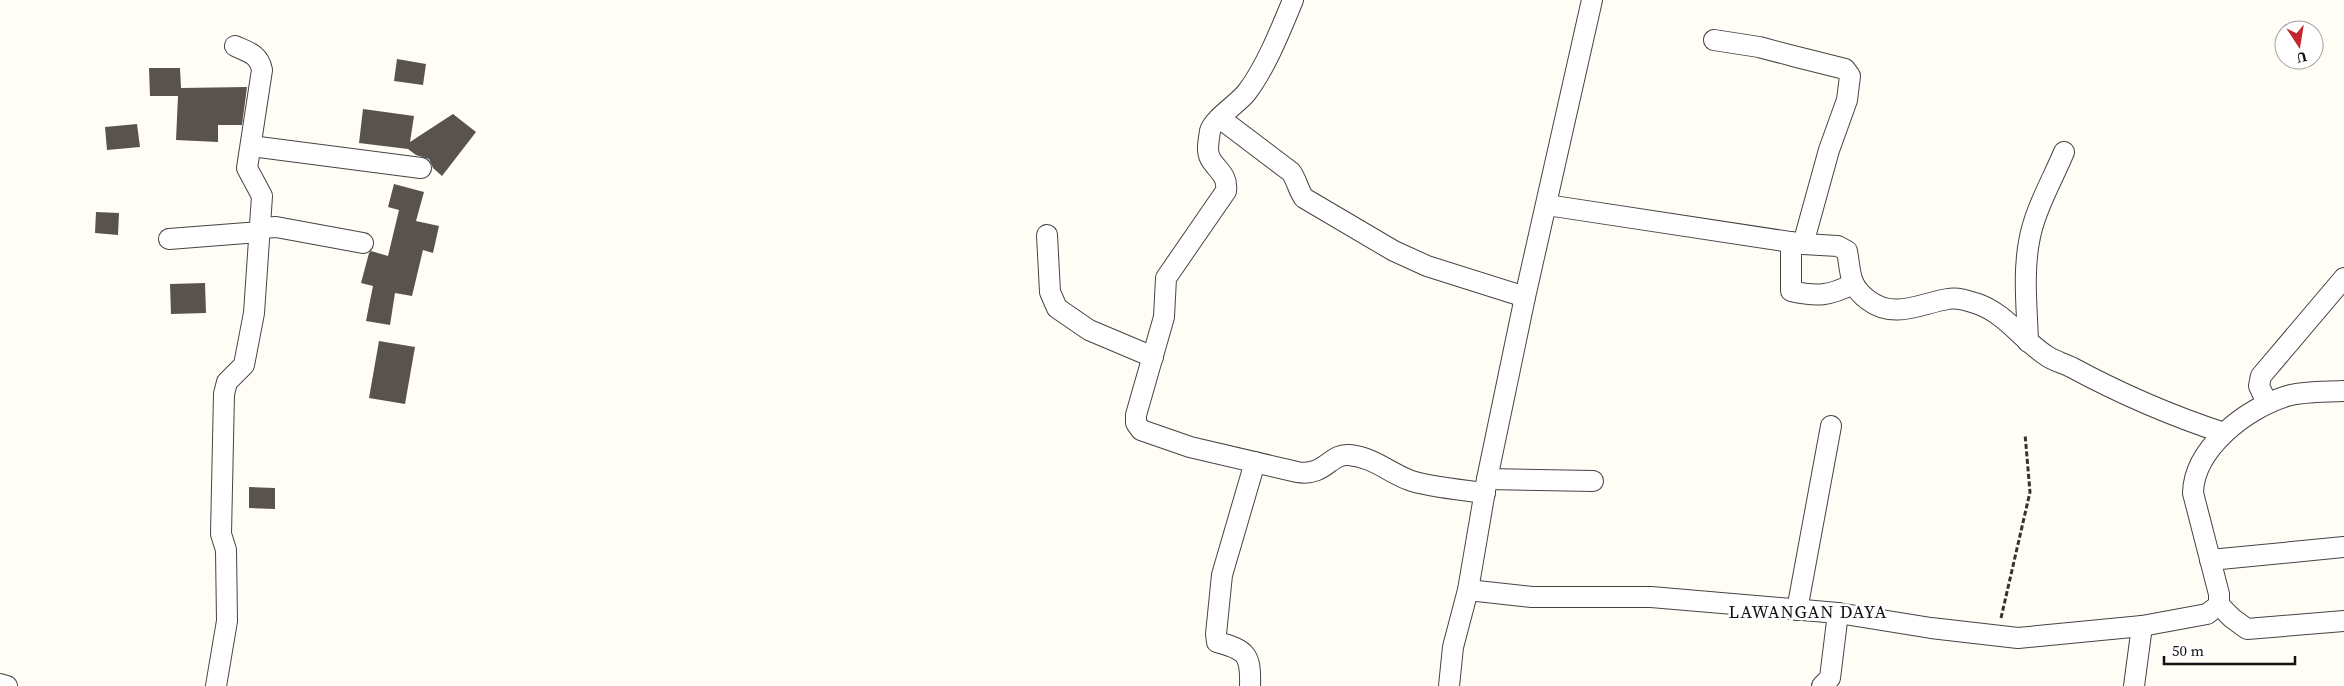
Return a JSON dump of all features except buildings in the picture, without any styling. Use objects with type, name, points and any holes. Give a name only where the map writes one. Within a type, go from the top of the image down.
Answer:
[{"type":"street","points":[[1294,0],[1274,46],[1247,93],[1211,128],[1208,151],[1210,158],[1222,171],[1227,182],[1226,190],[1166,278],[1164,317],[1136,416],[1136,423],[1141,430],[1190,447],[1308,474],[1322,469],[1337,458],[1347,454],[1375,461],[1409,480],[1486,486],[1592,481]]},
{"type":"street","points":[[1450,686],[1453,647],[1468,590],[1486,486],[1525,297],[1592,0]]},
{"type":"street","points":[[1714,40],[1759,47],[1845,69],[1850,76],[1847,100],[1797,243],[1791,291],[1811,295],[1834,293],[1853,284]]},
{"type":"street","points":[[216,686],[227,621],[226,550],[221,534],[224,394],[227,382],[244,365],[248,353],[254,313],[262,196],[247,168],[262,70],[256,56],[235,46]]},
{"type":"street","points":[[1221,118],[1291,172],[1298,180],[1300,193],[1304,198],[1394,251],[1427,266],[1525,297]]},
{"type":"street","points":[[251,146],[421,168]]},
{"type":"street","points":[[2028,342],[2027,259],[2029,240],[2038,211],[2064,152]]},
{"type":"street","points":[[1547,205],[1797,243],[1838,246],[1846,250],[1853,284],[1869,301],[1899,310],[1914,309],[1950,298],[1977,304],[2002,316],[2028,342],[2048,357],[2112,390],[2170,415],[2224,433]]},
{"type":"street","points":[[169,240],[276,227],[363,242]]},
{"type":"street","points":[[1047,235],[1050,292],[1057,308],[1090,330],[1153,357]]},
{"type":"street","points":[[2267,404],[2259,386],[2261,376],[2344,278]]},
{"type":"street","points":[[2344,391],[2288,396],[2267,404],[2243,417],[2224,433],[2193,478],[2194,504],[2219,594],[2219,605],[2232,618],[2247,630],[2344,621]]},
{"type":"street","points":[[1797,610],[1831,426]]},
{"type":"street","points":[[1250,686],[1248,658],[1244,652],[1217,642],[1216,634],[1222,575],[1255,462]]},
{"type":"street","points":[[2210,560],[2344,547]]},
{"type":"street","points":[[1468,590],[1532,596],[1651,597],[1838,613],[1931,628],[2018,638],[2142,626],[2207,614],[2219,605]]},
{"type":"street","points":[[1822,686],[1830,678],[1838,613]]},
{"type":"street","points":[[2134,686],[2142,626]]},
{"type":"street","points":[[0,684],[6,686]]},
{"type":"path","points":[[1997,635],[2030,492],[2025,434]]},
{"type":"district","name":"LAWANGAN DAYA","points":[[1808,611]]}]
